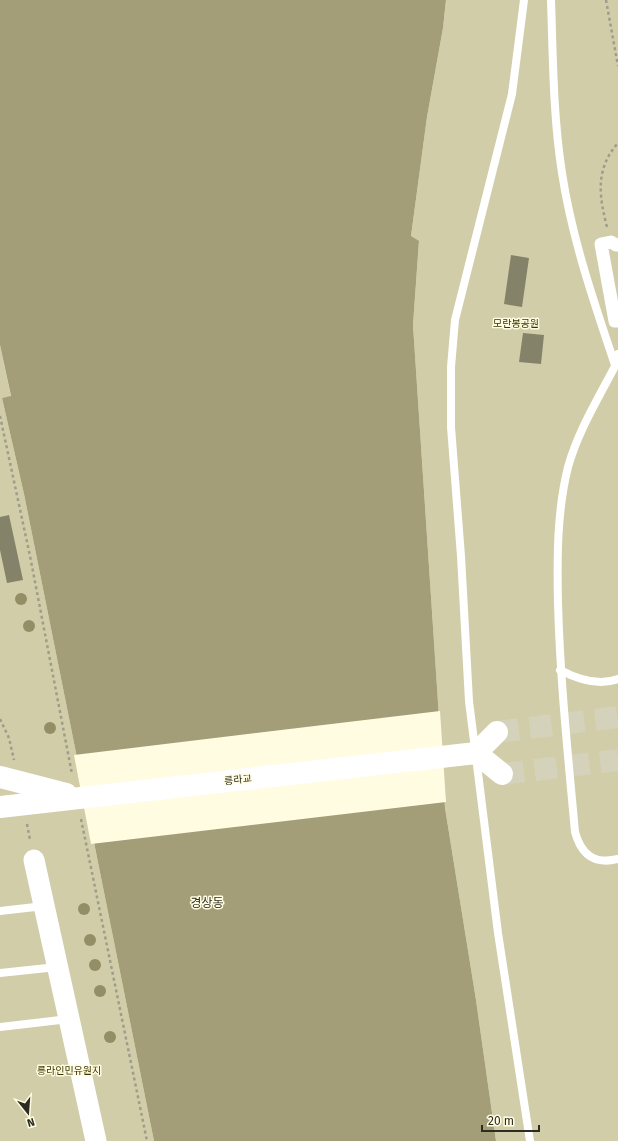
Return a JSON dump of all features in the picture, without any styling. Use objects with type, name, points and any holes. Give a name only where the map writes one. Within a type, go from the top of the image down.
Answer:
[{"type":"main road","points":[[497,732],[476,753],[502,774]]},
{"type":"main road","name":"릉라교","points":[[0,807],[476,753]]},
{"type":"main road","points":[[0,777],[79,798]]},
{"type":"street","points":[[615,244],[601,244],[615,321],[618,321]]},
{"type":"street","points":[[34,860],[96,1141]]},
{"type":"lane","points":[[524,0],[512,94],[455,320],[451,367],[451,427],[461,556],[469,701],[498,933],[530,1141]]},
{"type":"lane","points":[[551,0],[557,136],[562,173],[583,268],[615,366]]},
{"type":"lane","points":[[618,354],[615,366],[578,437],[568,467],[559,535],[558,566],[560,670],[575,832],[582,850],[592,857],[601,860],[618,859]]},
{"type":"lane","points":[[560,670],[585,680],[602,682],[618,679]]},
{"type":"lane","points":[[0,911],[45,906]]},
{"type":"lane","points":[[0,973],[58,967]]},
{"type":"lane","points":[[0,1027],[69,1019]]},
{"type":"path","points":[[606,0],[618,66]]},
{"type":"path","points":[[615,244],[600,190],[610,154],[618,142]]},
{"type":"green space","name":"모란봉공원","points":[[446,0],[618,0],[618,1141],[496,1141],[476,1000],[445,808],[413,325],[419,242],[411,236],[427,117],[443,28]]},
{"type":"green space","name":"릉라인민유원지","points":[[0,345],[11,397],[2,398],[24,494],[154,1141],[0,1141]]},
{"type":"shaded area","points":[[0,0],[446,0],[443,28],[427,117],[411,236],[419,241],[413,325],[445,808],[476,1000],[496,1141],[154,1141],[24,494],[2,398],[11,396],[0,345]]},
{"type":"pier","points":[[440,711],[446,802],[91,844],[74,755]]},
{"type":"building","points":[[511,255],[529,258],[522,307],[504,304]]},
{"type":"building","points":[[523,333],[544,335],[541,364],[519,362]]},
{"type":"building","points":[[9,515],[23,580],[7,583],[0,550],[0,517]]},
{"type":"tunnel","points":[[497,732],[618,717]]},
{"type":"tunnel","points":[[502,774],[618,760]]},
{"type":"district","name":"경상동","points":[[207,903]]}]
